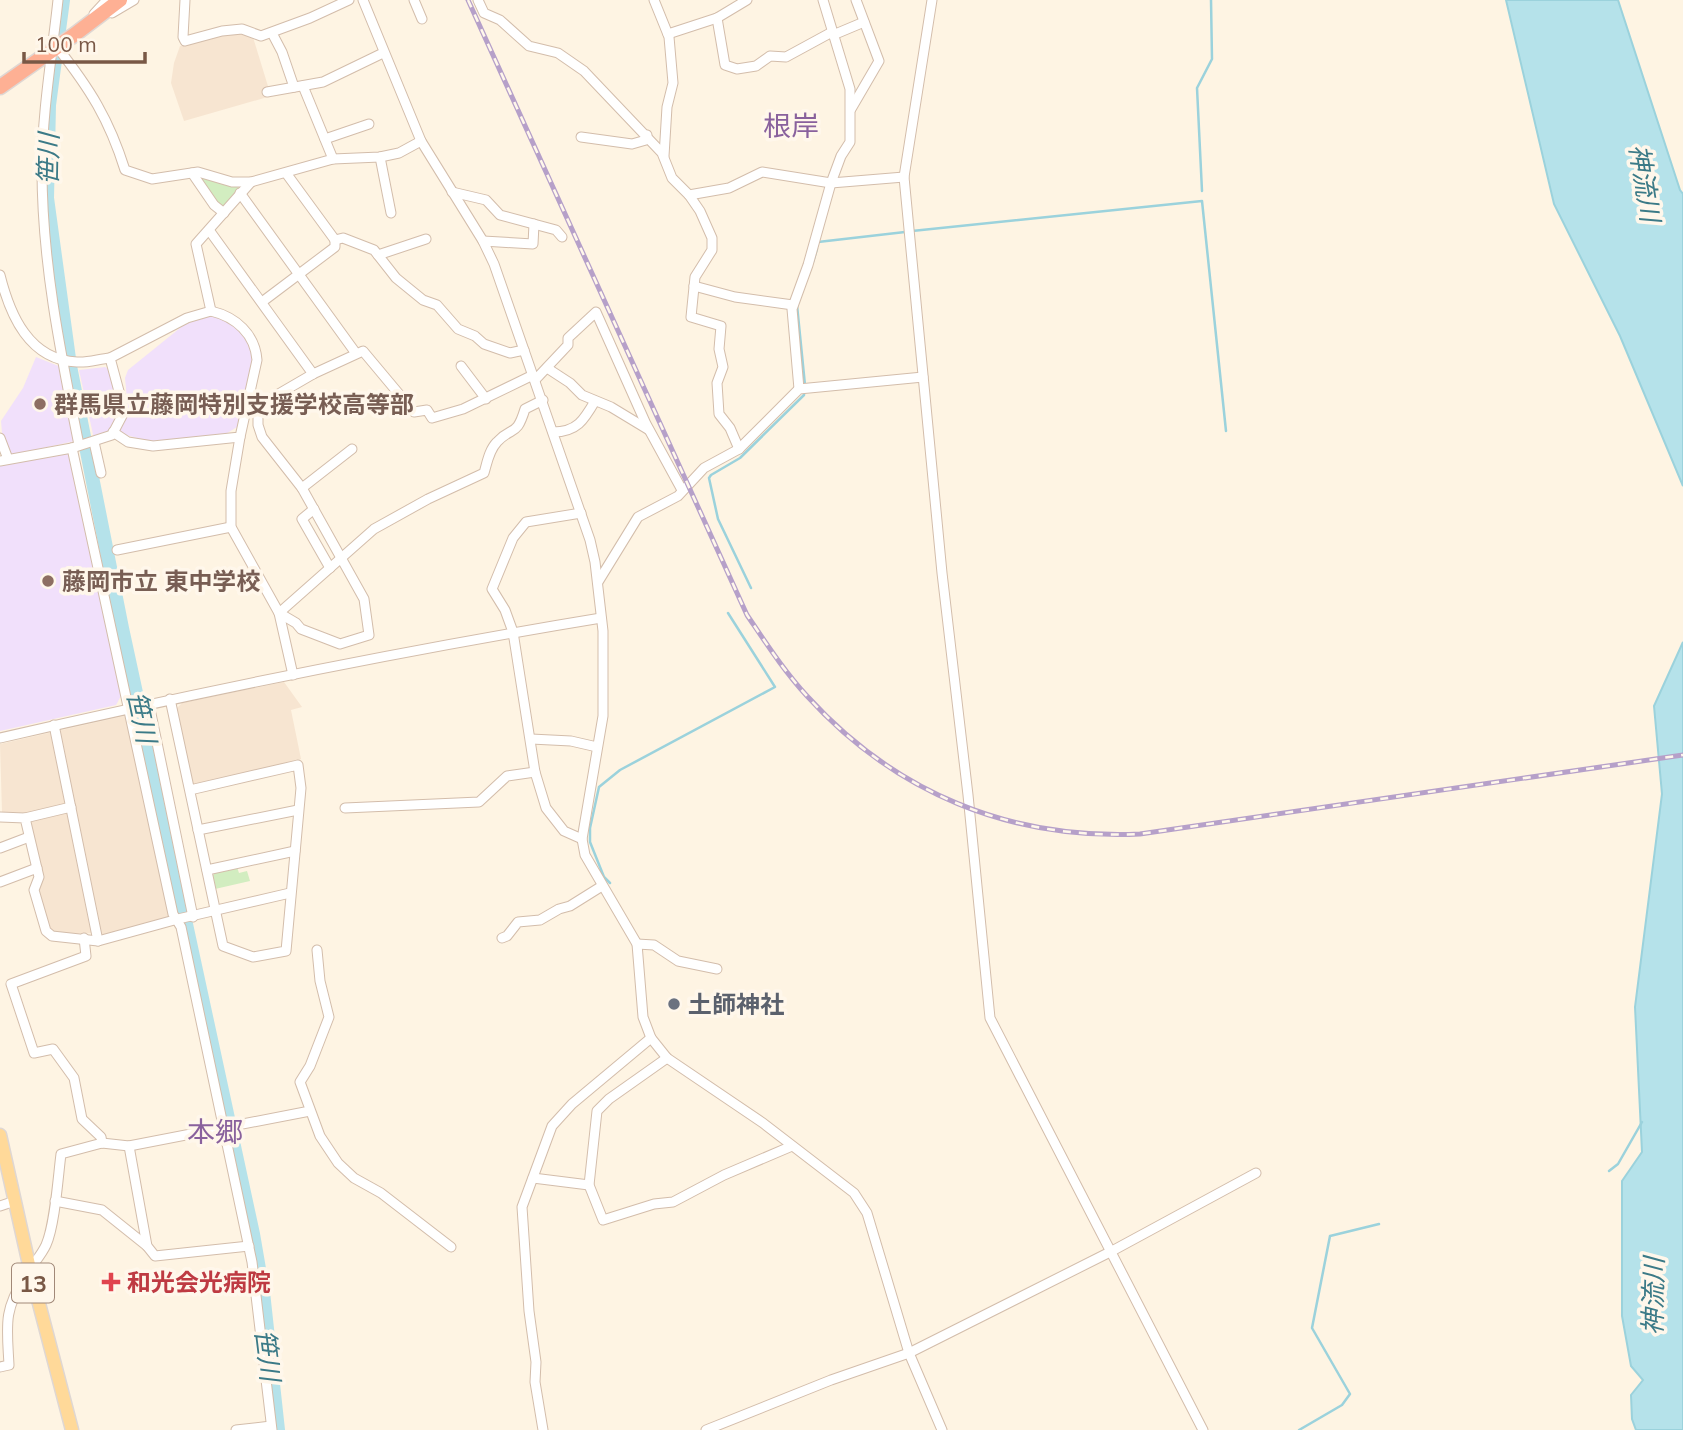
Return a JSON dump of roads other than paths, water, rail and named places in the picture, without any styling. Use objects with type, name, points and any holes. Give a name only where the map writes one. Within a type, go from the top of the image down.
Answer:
[{"type":"highway","points":[[0,87],[74,36],[120,0]]},
{"type":"main road","name":"13","points":[[0,1135],[30,1269],[72,1430]]},
{"type":"street","points":[[58,0],[55,49],[45,114],[42,169],[52,305],[66,360],[76,446],[140,706],[186,918],[249,1246],[261,1324],[272,1428],[236,1430]]},
{"type":"street","points":[[74,36],[107,0]]},
{"type":"street","points":[[74,36],[134,0]]},
{"type":"street","points":[[185,0],[185,41],[222,31],[242,29],[261,36],[310,19],[349,0]]},
{"type":"street","points":[[363,0],[421,141],[483,241],[494,264],[590,540],[601,618],[603,716],[582,839],[585,855],[637,944],[643,1017],[651,1038],[667,1058],[854,1192],[867,1213],[909,1353],[942,1430]]},
{"type":"street","points":[[414,0],[422,19]]},
{"type":"street","points":[[478,0],[484,13],[500,20],[529,46],[558,53],[584,71],[647,135],[664,156],[672,178],[700,211],[712,237],[712,250],[695,277],[691,317],[721,326],[719,349],[723,367],[717,383],[719,414],[730,428],[739,449]]},
{"type":"street","points":[[654,0],[668,34],[673,83],[667,107],[664,156]]},
{"type":"street","points":[[668,34],[717,18],[747,0]]},
{"type":"street","points":[[799,389],[791,316],[793,305],[808,265],[831,183],[841,156],[850,142],[850,89],[823,0]]},
{"type":"street","points":[[851,108],[879,61],[856,0]]},
{"type":"street","points":[[932,0],[904,177],[990,1018],[1203,1430]]},
{"type":"street","points":[[717,18],[725,65],[737,69],[756,66],[770,56],[786,57],[864,22]]},
{"type":"street","points":[[272,33],[333,159]]},
{"type":"street","points":[[55,49],[88,86],[115,139],[125,170],[152,180],[198,172],[232,182],[251,181],[333,159],[380,157],[399,153],[421,141]]},
{"type":"street","points":[[267,92],[299,87],[341,75],[383,53]]},
{"type":"street","points":[[325,139],[369,124]]},
{"type":"street","points":[[581,137],[632,144],[646,140],[647,135]]},
{"type":"street","points":[[380,157],[391,214]]},
{"type":"street","points":[[689,195],[729,188],[762,172],[831,183],[904,177]]},
{"type":"street","points":[[192,173],[214,205],[224,213]]},
{"type":"street","points":[[262,302],[335,247],[335,240],[286,173]]},
{"type":"street","points":[[211,311],[196,244],[251,181]]},
{"type":"street","points":[[452,192],[486,200],[500,215],[556,230],[562,237]]},
{"type":"street","points":[[240,193],[355,352]]},
{"type":"street","points":[[483,241],[533,244],[534,224]]},
{"type":"street","points":[[209,230],[313,374]]},
{"type":"street","points":[[335,240],[343,238],[374,250],[396,278],[423,300],[436,305],[458,328],[484,344],[510,354],[524,350]]},
{"type":"street","points":[[378,255],[426,239]]},
{"type":"street","points":[[0,275],[8,304],[19,328],[34,345],[66,360],[110,358],[187,318],[211,311],[245,329],[256,348],[257,360],[231,491],[231,527],[279,613],[293,675]]},
{"type":"street","points":[[694,286],[734,297],[793,305]]},
{"type":"street","points":[[248,403],[258,406],[313,374],[355,352],[363,351],[414,412],[427,410],[432,418],[463,409],[534,377],[547,368],[568,345],[568,338],[596,312],[649,430],[682,490]]},
{"type":"street","points":[[0,438],[4,460],[94,442],[112,435],[123,414],[110,358]]},
{"type":"street","points":[[461,366],[486,399]]},
{"type":"street","points":[[547,368],[570,383],[582,395],[649,430]]},
{"type":"street","points":[[598,582],[638,517],[678,496],[704,468],[739,449],[799,389],[923,377]]},
{"type":"street","points":[[279,613],[374,529],[428,499],[484,473],[490,451],[496,442],[518,428],[525,409],[542,400]]},
{"type":"street","points":[[553,432],[567,432],[582,423],[595,401]]},
{"type":"street","points":[[258,406],[258,425],[262,437],[302,488],[364,599],[369,635],[340,644],[301,629],[279,613]]},
{"type":"street","points":[[113,432],[128,442],[153,446],[240,438]]},
{"type":"street","points":[[94,442],[101,473]]},
{"type":"street","points":[[302,488],[352,449]]},
{"type":"street","points":[[314,509],[302,519],[330,568]]},
{"type":"street","points":[[580,513],[526,522],[513,538],[492,589],[505,610],[513,632],[535,772],[546,808],[564,831],[582,839]]},
{"type":"street","points":[[117,550],[231,527]]},
{"type":"street","points":[[0,738],[274,678],[513,632],[601,618]]},
{"type":"street","points":[[170,699],[223,946],[253,957],[286,951],[301,788],[298,765],[190,790]]},
{"type":"street","points":[[140,706],[173,914],[186,918]]},
{"type":"street","points":[[54,725],[98,941]]},
{"type":"street","points":[[531,739],[571,741],[597,747]]},
{"type":"street","points":[[345,808],[479,802],[508,776],[535,772]]},
{"type":"street","points":[[0,817],[25,818],[71,807]]},
{"type":"street","points":[[198,830],[298,810]]},
{"type":"street","points":[[25,818],[39,877],[34,890],[46,931],[52,936],[98,941],[290,893]]},
{"type":"street","points":[[0,848],[29,837]]},
{"type":"street","points":[[207,870],[295,851]]},
{"type":"street","points":[[0,882],[37,868]]},
{"type":"street","points":[[502,938],[507,936],[518,922],[540,920],[570,906],[602,886]]},
{"type":"street","points":[[84,938],[86,956],[11,984],[34,1053],[53,1049],[62,1058],[75,1078],[82,1119],[101,1137],[102,1143]]},
{"type":"street","points":[[637,944],[654,946],[678,961],[717,969]]},
{"type":"street","points":[[317,950],[320,981],[329,1017],[310,1066],[300,1082],[320,1136],[338,1163],[354,1178],[381,1193],[451,1247]]},
{"type":"street","points":[[543,1430],[535,1382],[536,1362],[529,1311],[522,1207],[548,1133],[560,1116],[651,1038]]},
{"type":"street","points":[[667,1058],[608,1099],[597,1111],[589,1185],[603,1220],[654,1204],[673,1202],[724,1175],[792,1146]]},
{"type":"street","points":[[0,1367],[9,1365],[6,1318],[9,1306],[47,1244],[61,1154],[102,1143],[129,1146],[310,1111]]},
{"type":"street","points":[[129,1146],[147,1246]]},
{"type":"street","points":[[706,1430],[831,1380],[909,1353],[1112,1251],[1256,1173]]},
{"type":"street","points":[[533,1178],[589,1185]]},
{"type":"street","points":[[0,1206],[15,1201]]},
{"type":"street","points":[[55,1201],[102,1210],[147,1246],[155,1256],[249,1246]]},
{"type":"water","name":"神流川","points":[[1506,0],[1618,0],[1683,194],[1683,486],[1620,336],[1554,204]]},
{"type":"water","name":"神流川","points":[[1683,642],[1683,1430],[1636,1430],[1632,1419],[1631,1395],[1643,1380],[1631,1366],[1622,1316],[1622,1181],[1642,1152],[1635,1007],[1662,794],[1654,706]]},
{"type":"waterway","name":"笹川","points":[[63,0],[49,105],[47,198],[70,366],[122,628],[253,1234],[263,1292],[278,1430]]},
{"type":"waterway","points":[[1202,191],[1197,88],[1212,59],[1211,0]]},
{"type":"waterway","points":[[912,231],[1202,201],[1226,431]]},
{"type":"waterway","points":[[818,242],[905,232]]},
{"type":"waterway","points":[[813,262],[817,249]]},
{"type":"waterway","points":[[797,305],[805,385]]},
{"type":"waterway","points":[[751,588],[718,519],[709,478],[740,458],[804,392]]},
{"type":"waterway","points":[[610,883],[604,877],[590,842],[590,828],[599,787],[620,770],[775,687],[728,613]]},
{"type":"waterway","points":[[1609,1171],[1618,1164],[1642,1122]]},
{"type":"waterway","points":[[1299,1430],[1342,1405],[1350,1394],[1312,1328],[1330,1236],[1379,1224]]},
{"type":"railway","points":[[468,0],[747,615],[783,667],[841,730],[878,759],[917,784],[958,804],[1001,819],[1045,829],[1092,834],[1140,834],[1683,755]]},
{"type":"place","name":"群馬県立藤岡特別支援学校高等部","points":[[40,404]]},
{"type":"place","name":"藤岡市立 東中学校","points":[[48,581]]},
{"type":"place","name":"土師神社","points":[[674,1004]]},
{"type":"place","name":"和光会光病院","points":[[111,1282]]},
{"type":"district","name":"根岸","points":[[791,125]]},
{"type":"district","name":"本郷","points":[[215,1131]]}]
